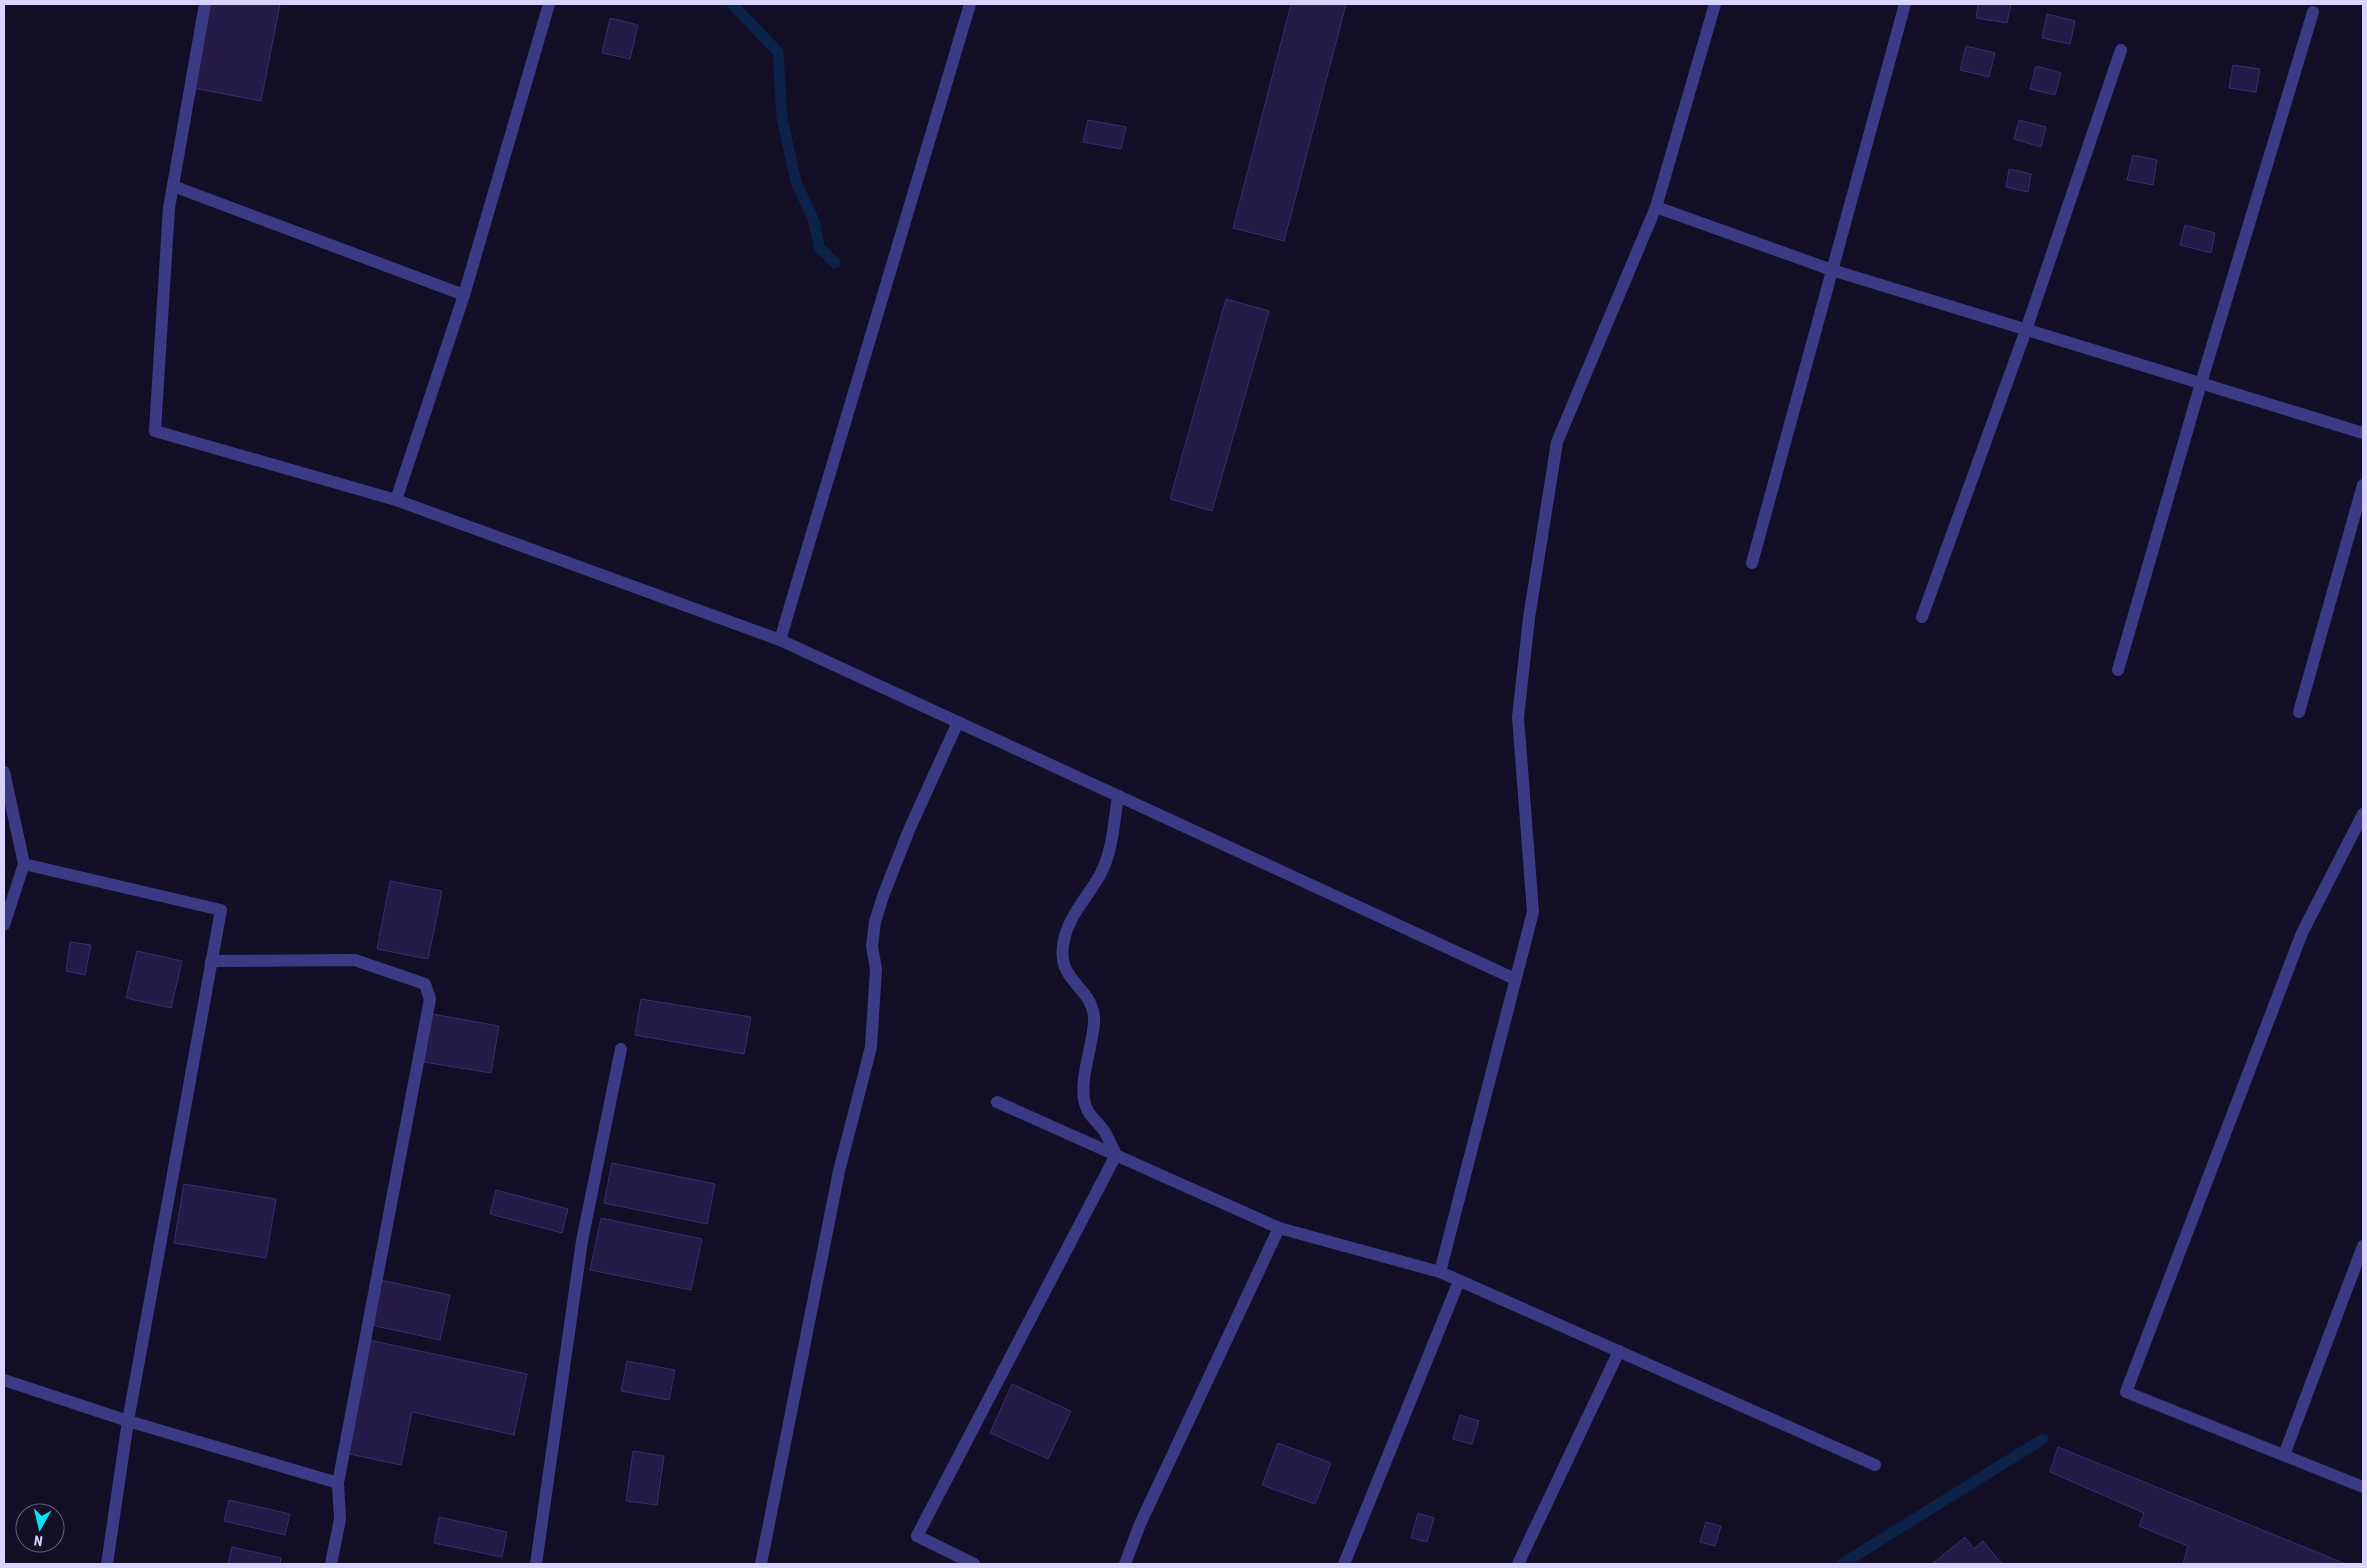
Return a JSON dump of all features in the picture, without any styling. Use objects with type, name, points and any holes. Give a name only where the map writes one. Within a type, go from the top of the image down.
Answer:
[{"type":"street","points":[[205,4],[169,208],[155,431],[396,500],[780,640],[1515,979]]},
{"type":"street","points":[[396,500],[464,296],[549,4]]},
{"type":"street","points":[[780,640],[970,4]]},
{"type":"street","points":[[1440,1272],[1533,912],[1518,717],[1529,618],[1556,442],[1656,207],[1715,4]]},
{"type":"street","points":[[1752,562],[1905,4]]},
{"type":"street","points":[[2118,670],[2201,383],[2313,12]]},
{"type":"street","points":[[1922,617],[2026,330],[2121,50]]},
{"type":"street","points":[[173,186],[464,296]]},
{"type":"street","points":[[1656,207],[1832,270],[2363,433]]},
{"type":"street","points":[[2299,712],[2363,485]]},
{"type":"street","points":[[761,1564],[839,1171],[871,1047],[876,969],[872,946],[875,922],[883,896],[909,830],[958,722]]},
{"type":"street","points":[[4,772],[24,864],[4,925]]},
{"type":"street","points":[[1116,1155],[1104,1130],[1087,1110],[1084,1088],[1087,1055],[1094,1017],[1088,1000],[1070,980],[1061,959],[1065,936],[1070,922],[1102,871],[1111,841],[1118,796]]},
{"type":"street","points":[[2363,814],[2302,933],[2126,1392],[2363,1487]]},
{"type":"street","points":[[24,864],[221,910],[128,1421],[107,1564]]},
{"type":"street","points":[[211,961],[355,960],[425,984],[430,999],[338,1483],[340,1519],[331,1564]]},
{"type":"street","points":[[536,1564],[582,1241],[621,1049]]},
{"type":"street","points":[[997,1102],[1279,1228],[1440,1272],[1876,1464]]},
{"type":"street","points":[[974,1564],[917,1536],[1116,1155]]},
{"type":"street","points":[[1125,1564],[1140,1524],[1279,1228]]},
{"type":"street","points":[[2284,1455],[2363,1246]]},
{"type":"street","points":[[1344,1564],[1459,1281]]},
{"type":"street","points":[[1518,1564],[1619,1351]]},
{"type":"street","points":[[4,1380],[128,1421],[338,1483]]},
{"type":"building","points":[[210,4],[280,4],[261,101],[193,88]]},
{"type":"building","points":[[1291,4],[1346,4],[1284,241],[1233,228]]},
{"type":"building","points":[[1978,4],[2011,4],[2007,23],[1976,18]]},
{"type":"building","points":[[2047,14],[2075,21],[2070,44],[2042,38]]},
{"type":"building","points":[[610,18],[638,25],[630,59],[602,53]]},
{"type":"building","points":[[1966,46],[1995,53],[1989,77],[1960,70]]},
{"type":"building","points":[[2233,65],[2260,69],[2256,92],[2229,88]]},
{"type":"building","points":[[2036,66],[2061,73],[2055,95],[2030,89]]},
{"type":"building","points":[[1088,120],[1126,127],[1121,149],[1083,142]]},
{"type":"building","points":[[2019,120],[2046,127],[2041,147],[2014,139]]},
{"type":"building","points":[[2133,155],[2157,160],[2153,185],[2127,180]]},
{"type":"building","points":[[2009,169],[2031,174],[2028,192],[2006,187]]},
{"type":"building","points":[[2185,225],[2215,233],[2211,253],[2180,245]]},
{"type":"building","points":[[1226,299],[1269,311],[1212,511],[1170,499]]},
{"type":"building","points":[[390,881],[442,891],[428,959],[377,949]]},
{"type":"building","points":[[70,942],[91,945],[85,975],[66,971]]},
{"type":"building","points":[[137,951],[182,961],[171,1008],[126,998]]},
{"type":"building","points":[[641,999],[751,1017],[744,1054],[635,1035]]},
{"type":"building","points":[[432,1014],[499,1026],[491,1073],[424,1062]]},
{"type":"building","points":[[612,1163],[715,1184],[707,1224],[604,1203]]},
{"type":"building","points":[[184,1184],[276,1199],[266,1258],[174,1243]]},
{"type":"building","points":[[496,1190],[568,1209],[562,1233],[490,1214]]},
{"type":"building","points":[[601,1218],[702,1239],[691,1290],[590,1270]]},
{"type":"building","points":[[380,1280],[450,1295],[440,1340],[371,1325]]},
{"type":"building","points":[[369,1340],[527,1374],[514,1435],[412,1412],[401,1465],[345,1453]]},
{"type":"building","points":[[627,1361],[675,1370],[669,1400],[621,1391]]},
{"type":"building","points":[[1012,1384],[1071,1411],[1048,1459],[990,1433]]},
{"type":"building","points":[[1460,1415],[1479,1421],[1472,1444],[1453,1439]]},
{"type":"building","points":[[1278,1443],[1331,1463],[1315,1504],[1262,1485]]},
{"type":"building","points":[[2058,1447],[2346,1564],[2183,1564],[2188,1546],[2139,1526],[2144,1513],[2050,1472]]},
{"type":"building","points":[[633,1451],[664,1456],[657,1505],[626,1501]]},
{"type":"building","points":[[229,1500],[290,1514],[285,1535],[224,1521]]},
{"type":"building","points":[[1418,1513],[1434,1518],[1427,1542],[1411,1538]]},
{"type":"building","points":[[439,1517],[507,1532],[502,1557],[434,1543]]},
{"type":"building","points":[[1706,1522],[1721,1526],[1715,1546],[1700,1542]]},
{"type":"building","points":[[1965,1537],[1974,1549],[1983,1541],[2002,1564],[1932,1564]]},
{"type":"building","points":[[232,1547],[281,1558],[280,1564],[228,1564]]},
{"type":"waterway","points":[[732,4],[778,52],[782,118],[796,182],[814,221],[819,247],[835,263]]},
{"type":"waterway","points":[[1842,1564],[2043,1439]]}]
